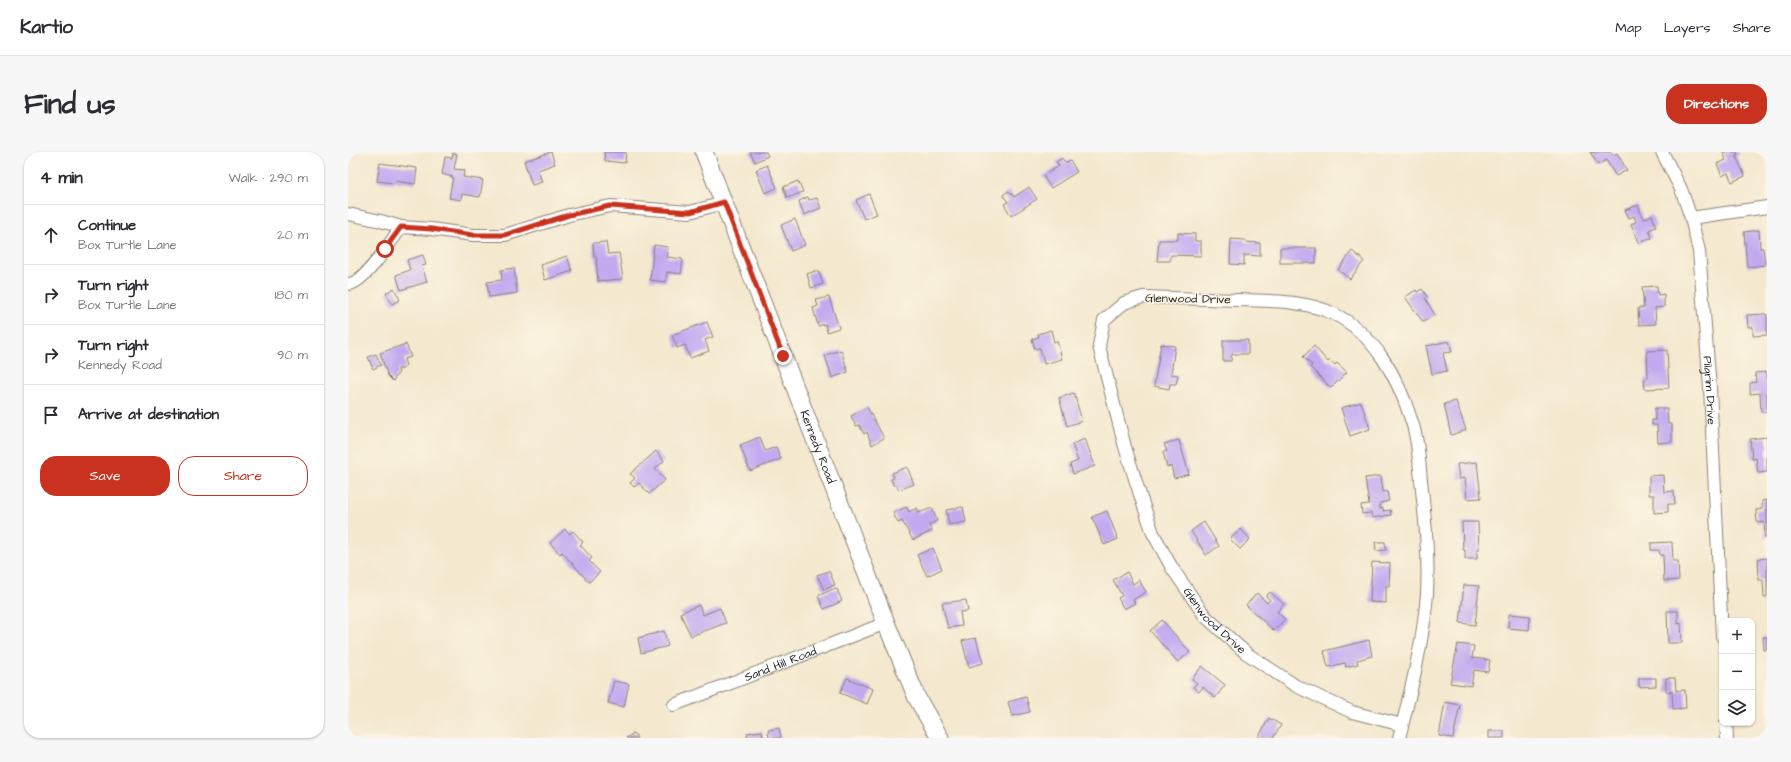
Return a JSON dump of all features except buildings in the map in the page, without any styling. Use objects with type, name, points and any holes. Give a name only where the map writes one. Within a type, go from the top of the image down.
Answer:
[{"type":"street","name":"Kennedy Road","points":[[704,152],[886,623],[917,698],[940,738]]},
{"type":"street","name":"Pilgrim Drive","points":[[1662,152],[1681,188],[1691,218],[1699,251],[1704,294],[1721,618]]},
{"type":"street","points":[[348,214],[381,220],[401,227],[431,229],[473,235],[505,235],[569,215],[610,206],[690,212],[724,202]]},
{"type":"street","points":[[1691,218],[1767,207]]},
{"type":"street","points":[[348,284],[362,278],[401,227]]},
{"type":"street","name":"Glenwood Drive","points":[[1399,738],[1418,666],[1427,594],[1428,538],[1418,452],[1412,420],[1379,352],[1362,333],[1348,322],[1332,313],[1309,306],[1278,302],[1143,297],[1124,303],[1104,320],[1099,346],[1125,447],[1142,501],[1153,533],[1172,568],[1205,616],[1246,653],[1296,686],[1352,712],[1402,725]]},
{"type":"street","name":"Sand Hill Road","points":[[674,705],[886,623]]},
{"type":"street","points":[[1726,726],[1727,738]]},
{"type":"route","points":[[385,249],[401,227],[431,229],[473,235],[505,235],[583,211],[610,206],[690,212],[724,202],[783,356]]}]
